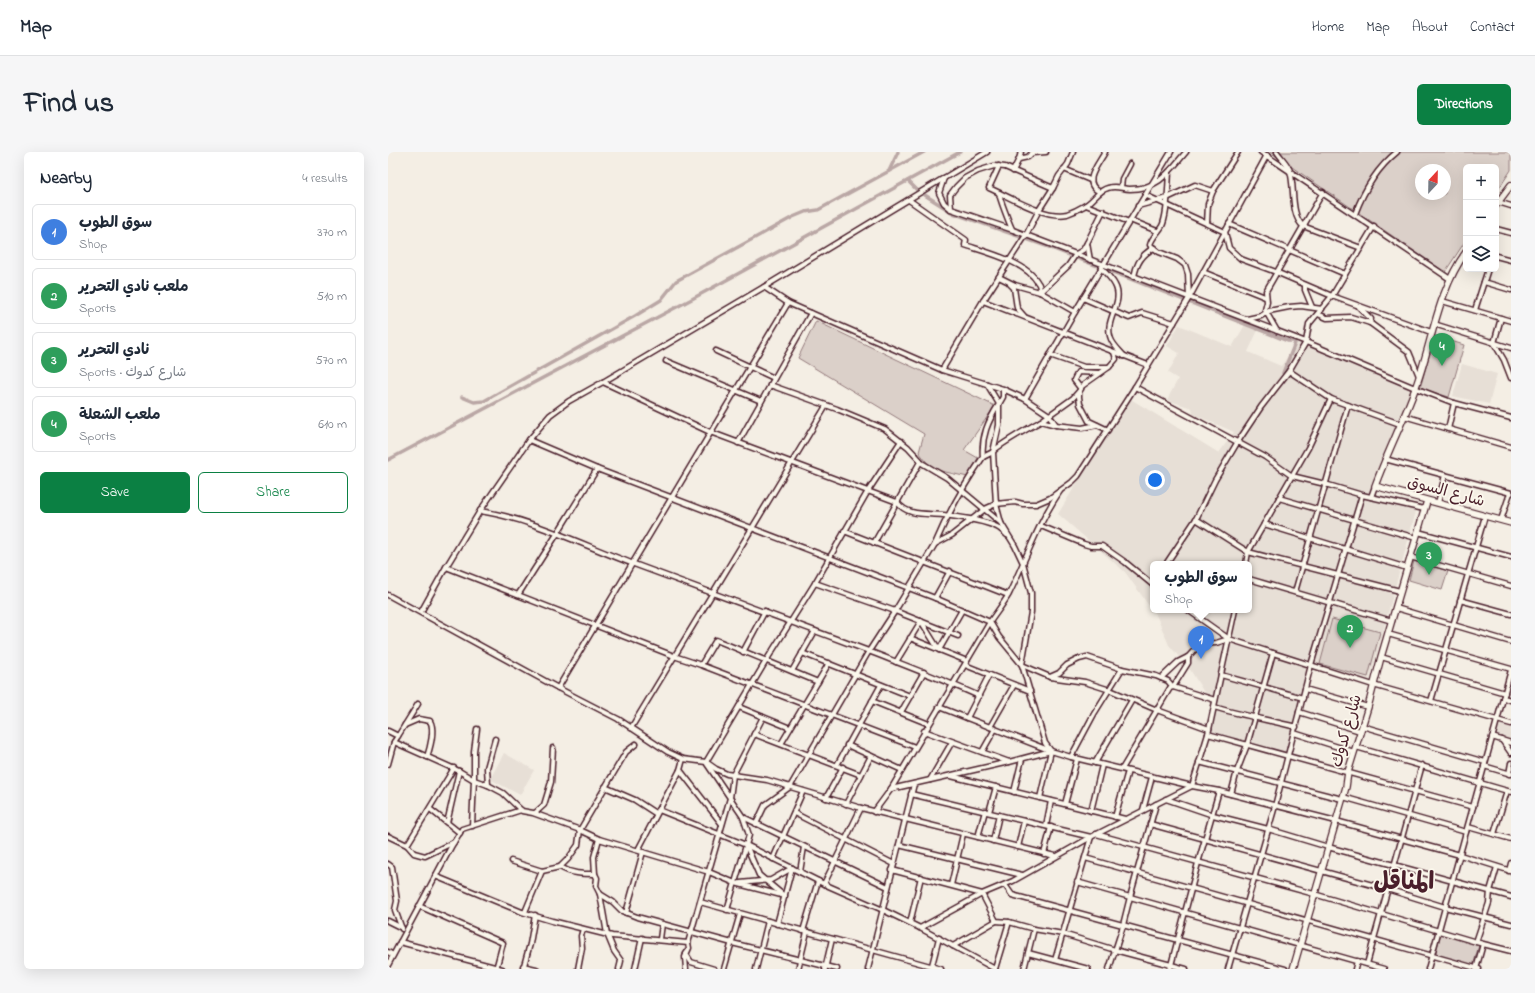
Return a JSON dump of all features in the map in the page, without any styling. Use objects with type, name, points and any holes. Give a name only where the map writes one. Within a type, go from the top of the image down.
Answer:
[{"type":"street","points":[[421,612],[480,511],[528,440],[556,410],[910,200],[987,152]]},
{"type":"street","points":[[1013,171],[1021,152]]},
{"type":"street","points":[[1019,159],[1028,158],[1032,153],[1046,152]]},
{"type":"street","points":[[942,370],[983,301],[1026,235],[1073,152]]},
{"type":"street","points":[[1100,192],[1091,186],[1090,180],[1105,152]]},
{"type":"street","points":[[1025,399],[1083,298],[1171,152]]},
{"type":"street","points":[[999,166],[990,188],[1039,210],[1058,214],[1068,214],[1086,205],[1100,192],[1108,188],[1130,189],[1150,186],[1158,183],[1186,152]]},
{"type":"street","points":[[1207,224],[1208,204],[1213,191],[1238,152]]},
{"type":"street","points":[[1261,152],[1450,278]]},
{"type":"street","points":[[1278,152],[1290,170],[1295,210],[1299,222],[1303,226],[1361,248]]},
{"type":"street","points":[[1355,214],[1362,195],[1382,165],[1397,152]]},
{"type":"street","points":[[935,544],[952,535],[985,509],[996,504],[1016,502],[1023,504],[1036,504],[1050,498],[1078,476],[1135,387],[1189,298],[1267,156]]},
{"type":"street","points":[[1121,188],[1122,179],[1130,164]]},
{"type":"street","points":[[951,209],[950,195],[956,187],[965,178],[978,170],[994,166],[1005,167],[1053,188]]},
{"type":"street","points":[[1064,169],[1090,180]]},
{"type":"street","points":[[1169,172],[1167,205],[1162,226],[1150,245],[1159,252],[1177,259],[1185,265],[1188,274],[1189,298]]},
{"type":"street","points":[[944,178],[939,193],[944,203],[951,209],[1026,235],[1076,254],[1102,266],[1278,331],[1454,403],[1511,418]]},
{"type":"street","points":[[1138,206],[1167,198],[1195,185],[1213,191]]},
{"type":"street","points":[[1499,201],[1511,185]]},
{"type":"street","points":[[1278,331],[1268,312],[1265,310],[1267,302],[1265,297],[1266,291],[1323,192]]},
{"type":"street","points":[[1000,193],[999,196],[1005,209],[1008,223],[1012,230]]},
{"type":"street","points":[[1145,195],[1225,232]]},
{"type":"street","points":[[910,200],[966,240],[965,245],[1009,261],[1031,273],[1039,283],[1040,292]]},
{"type":"street","points":[[1499,204],[1511,206]]},
{"type":"street","points":[[1086,205],[1157,232]]},
{"type":"street","points":[[1040,292],[1068,266],[1076,254],[1083,250],[1103,211]]},
{"type":"street","points":[[1229,224],[1345,274]]},
{"type":"street","points":[[1168,561],[1196,519],[1215,480],[1237,442],[1261,407],[1289,371],[1306,342],[1310,324],[1332,296],[1374,226]]},
{"type":"street","points":[[1499,229],[1511,233]]},
{"type":"street","points":[[1225,232],[1229,248],[1241,259],[1332,296],[1431,332]]},
{"type":"street","points":[[1087,243],[1090,260]]},
{"type":"street","points":[[1134,277],[1135,270],[1141,258],[1154,248]]},
{"type":"street","points":[[1371,497],[1385,459],[1415,388],[1431,332],[1450,278],[1463,257]]},
{"type":"street","points":[[1499,257],[1511,260]]},
{"type":"street","points":[[1102,266],[1116,285],[1118,301],[1113,312],[1110,330],[1111,339],[1125,356]]},
{"type":"street","points":[[1203,272],[1265,297]]},
{"type":"street","points":[[1475,310],[1487,272]]},
{"type":"street","points":[[999,277],[1015,285],[1040,292],[1075,312]]},
{"type":"street","points":[[1007,280],[1014,288],[1017,308],[1024,317]]},
{"type":"street","points":[[1484,282],[1511,290]]},
{"type":"street","points":[[1305,285],[1305,290],[1312,307]]},
{"type":"street","points":[[764,287],[788,303],[942,370],[1003,389],[1025,399],[1049,415],[1056,425]]},
{"type":"street","points":[[1083,298],[1129,318],[1142,312],[1174,323]]},
{"type":"street","points":[[983,301],[1148,366]]},
{"type":"street","points":[[1442,301],[1511,321]]},
{"type":"street","points":[[558,688],[788,303]]},
{"type":"street","points":[[1358,305],[1371,319],[1370,323]]},
{"type":"street","points":[[1246,319],[1261,316],[1268,312],[1288,307],[1301,306],[1322,309]]},
{"type":"street","points":[[738,443],[811,313]]},
{"type":"street","points":[[1318,314],[1327,318],[1351,317],[1370,323],[1409,352],[1419,376]]},
{"type":"street","points":[[1501,318],[1494,343],[1509,368],[1511,378]]},
{"type":"street","points":[[1434,324],[1511,348]]},
{"type":"street","points":[[716,351],[774,378]]},
{"type":"street","points":[[756,824],[765,805],[790,787],[855,674],[935,544],[947,516],[962,489],[983,457],[1041,421],[1073,398],[1082,386],[1109,367],[1116,359],[1114,352]]},
{"type":"street","points":[[1050,355],[1084,366],[1109,367]]},
{"type":"street","points":[[666,361],[761,401]]},
{"type":"street","points":[[1289,371],[1331,399],[1400,424]]},
{"type":"street","points":[[1081,389],[1074,380],[1078,372],[1100,373]]},
{"type":"street","points":[[604,382],[710,432],[898,502],[902,509],[915,513],[972,520],[998,527],[1010,537]]},
{"type":"street","points":[[987,384],[999,404],[999,425],[993,452],[996,504],[1001,523]]},
{"type":"street","points":[[770,385],[837,409],[885,429],[908,446],[920,462],[962,489],[1001,523],[1023,563],[1031,592],[1031,602],[1022,665]]},
{"type":"street","points":[[1135,387],[1265,457],[1292,476],[1362,495],[1424,509]]},
{"type":"street","points":[[983,457],[982,448],[986,426],[1003,397],[1003,389]]},
{"type":"street","points":[[1081,389],[1078,397],[1088,420],[1108,430]]},
{"type":"street","points":[[1246,561],[1248,552],[1308,448],[1331,399]]},
{"type":"street","points":[[1448,429],[1454,403]]},
{"type":"street","points":[[1295,592],[1301,566],[1319,509],[1348,405]]},
{"type":"street","points":[[631,728],[826,406]]},
{"type":"street","points":[[1404,416],[1511,447]]},
{"type":"street","points":[[1041,421],[1056,425],[1082,428],[1097,425]]},
{"type":"street","points":[[528,440],[597,469],[935,598],[990,622],[1022,665],[1045,743],[1051,751]]},
{"type":"street","points":[[706,762],[766,661],[815,583],[868,491],[901,441]]},
{"type":"street","points":[[1385,459],[1511,493],[1501,520]]},
{"type":"street","points":[[874,543],[920,462]]},
{"type":"street","points":[[518,595],[597,469]]},
{"type":"street","points":[[1438,503],[1445,475]]},
{"type":"street","name":"شارع السوق","points":[[1375,486],[1511,524]]},
{"type":"street","points":[[874,812],[891,789],[924,731],[1008,595],[1029,546],[1053,502],[1064,487]]},
{"type":"street","points":[[1228,969],[1289,756],[1311,665],[1362,495]]},
{"type":"street","points":[[1279,498],[1355,520],[1476,547],[1511,557]]},
{"type":"street","name":"شارع كدوك","points":[[1293,969],[1336,821],[1348,772],[1427,501]]},
{"type":"street","points":[[480,511],[499,514],[557,534],[632,564],[765,611],[924,672],[979,696]]},
{"type":"street","points":[[1432,702],[1485,516]]},
{"type":"street","points":[[1196,519],[1248,552],[1400,591]]},
{"type":"street","points":[[1264,524],[1407,568]]},
{"type":"street","points":[[1041,526],[1084,544],[1091,546],[1102,546],[1150,583]]},
{"type":"street","points":[[844,531],[950,571],[1008,595]]},
{"type":"street","points":[[1410,557],[1468,575],[1511,586]]},
{"type":"street","points":[[446,567],[674,656],[915,747]]},
{"type":"street","points":[[935,598],[950,571]]},
{"type":"street","points":[[1252,580],[1392,621]]},
{"type":"street","points":[[815,583],[895,611],[958,636]]},
{"type":"street","points":[[388,595],[618,719],[668,752],[683,759],[706,762],[716,769],[733,775],[767,780],[874,812],[1055,856]]},
{"type":"street","points":[[1460,600],[1511,614]]},
{"type":"street","points":[[1396,608],[1511,642]]},
{"type":"street","points":[[939,650],[962,610]]},
{"type":"street","points":[[743,652],[765,611]]},
{"type":"street","points":[[1192,613],[1229,639],[1373,686],[1511,724]]},
{"type":"street","points":[[920,928],[982,894],[1005,885],[1096,834],[1192,786],[1208,734],[1234,613]]},
{"type":"street","points":[[896,662],[921,621]]},
{"type":"street","points":[[921,621],[939,650]]},
{"type":"street","points":[[792,671],[816,631]]},
{"type":"street","points":[[1388,634],[1511,670],[1509,682],[1503,698],[1428,969]]},
{"type":"street","points":[[910,638],[939,650],[989,675],[1030,691]]},
{"type":"street","points":[[1160,678],[1178,662],[1188,657],[1200,644],[1216,643],[1229,639]]},
{"type":"street","points":[[701,665],[716,640],[818,682]]},
{"type":"street","points":[[802,653],[910,696]]},
{"type":"street","points":[[1231,794],[1237,771],[1247,745],[1273,654]]},
{"type":"street","points":[[1050,677],[1059,673],[1067,665],[1079,658],[1087,657],[1122,669],[1160,678],[1168,681],[1173,687],[1215,700]]},
{"type":"street","points":[[1122,769],[1169,690],[1173,687],[1188,663],[1188,657]]},
{"type":"street","points":[[1381,657],[1505,693]]},
{"type":"street","points":[[781,744],[830,663]]},
{"type":"street","points":[[1022,665],[1050,677],[1085,682],[1110,690],[1157,710],[1209,729]]},
{"type":"street","points":[[1071,757],[1094,714],[1122,669]]},
{"type":"street","points":[[901,712],[924,672]]},
{"type":"street","points":[[967,718],[989,675]]},
{"type":"street","points":[[1221,676],[1303,698]]},
{"type":"street","points":[[837,765],[881,685]]},
{"type":"street","points":[[982,752],[992,728],[1014,685]]},
{"type":"street","points":[[1305,689],[1368,707]]},
{"type":"street","points":[[1503,698],[1511,700]]},
{"type":"street","points":[[1096,763],[1132,700]]},
{"type":"street","points":[[872,701],[929,724]]},
{"type":"street","points":[[388,764],[394,742],[418,704]]},
{"type":"street","points":[[739,707],[790,728]]},
{"type":"street","points":[[939,707],[1051,751],[1077,759],[1219,791],[1336,821],[1401,838],[1510,871],[1511,863]]},
{"type":"street","points":[[1214,707],[1244,716],[1255,716],[1296,727]]},
{"type":"street","points":[[1299,712],[1361,728],[1485,764],[1510,774],[1511,763]]},
{"type":"street","points":[[686,969],[685,957],[689,948],[688,943],[693,931],[730,798],[733,775],[763,717]]},
{"type":"street","points":[[405,725],[419,720],[430,721],[433,725],[432,739],[429,744],[427,756]]},
{"type":"street","points":[[472,826],[474,751],[477,729]]},
{"type":"street","points":[[388,730],[398,736]]},
{"type":"street","points":[[924,731],[1009,762]]},
{"type":"street","points":[[1294,733],[1422,765],[1509,791],[1494,834]]},
{"type":"street","points":[[754,734],[861,775]]},
{"type":"street","points":[[1208,734],[1473,807]]},
{"type":"street","points":[[1492,737],[1511,743]]},
{"type":"street","points":[[488,785],[487,768],[495,739]]},
{"type":"street","points":[[1502,740],[1511,753]]},
{"type":"street","points":[[394,742],[454,768],[474,780],[503,793],[521,810]]},
{"type":"street","points":[[930,780],[952,742]]},
{"type":"street","points":[[511,861],[542,872],[560,867],[578,845],[580,830],[626,752],[636,744]]},
{"type":"street","points":[[847,745],[902,770]]},
{"type":"street","points":[[535,813],[544,804],[551,782],[553,748]]},
{"type":"street","points":[[891,789],[1051,751]]},
{"type":"street","points":[[1040,798],[1051,751]]},
{"type":"street","points":[[846,804],[871,756]]},
{"type":"street","points":[[638,850],[680,770],[683,759]]},
{"type":"street","points":[[1014,792],[1022,759]]},
{"type":"street","points":[[1065,804],[1077,759]]},
{"type":"street","points":[[706,762],[743,817],[749,835],[727,910]]},
{"type":"street","points":[[1199,762],[1407,815],[1511,839]]},
{"type":"street","points":[[1091,810],[1102,765]]},
{"type":"street","points":[[1367,964],[1422,765]]},
{"type":"street","points":[[826,798],[843,767]]},
{"type":"street","points":[[407,845],[454,768]]},
{"type":"street","points":[[680,770],[722,824]]},
{"type":"street","points":[[430,809],[447,823],[459,771]]},
{"type":"street","points":[[1115,817],[1128,771]]},
{"type":"street","points":[[950,776],[1126,819]]},
{"type":"street","points":[[1144,810],[1152,777]]},
{"type":"street","points":[[868,969],[914,784]]},
{"type":"street","points":[[605,787],[635,800],[655,813],[659,810],[746,845],[824,884],[910,923],[995,969],[1009,922]]},
{"type":"street","points":[[978,837],[996,787]]},
{"type":"street","points":[[773,859],[803,791]]},
{"type":"street","points":[[1171,967],[1198,863],[1219,791]]},
{"type":"street","points":[[911,794],[1091,837]]},
{"type":"street","points":[[1166,799],[1213,815],[1511,897]]},
{"type":"street","points":[[1046,826],[1051,801]]},
{"type":"street","points":[[1109,969],[1123,925],[1156,804]]},
{"type":"street","points":[[824,884],[861,808]]},
{"type":"street","points":[[430,809],[460,833]]},
{"type":"street","points":[[388,965],[400,942],[404,930],[462,829],[521,810],[535,813],[580,830],[598,839],[709,872],[735,883],[784,896]]},
{"type":"street","points":[[794,813],[894,864]]},
{"type":"street","points":[[993,841],[999,815]]},
{"type":"street","points":[[743,817],[888,887]]},
{"type":"street","points":[[1018,847],[1024,821]]},
{"type":"street","points":[[1150,824],[1387,888],[1445,907],[1511,924]]},
{"type":"street","points":[[1044,854],[1051,827]]},
{"type":"street","points":[[951,885],[963,834]]},
{"type":"street","points":[[1096,834],[1314,894],[1511,951]]},
{"type":"street","points":[[388,836],[407,845],[414,853],[425,856],[455,841]]},
{"type":"street","points":[[1055,960],[1091,837]]},
{"type":"street","points":[[598,839],[594,857],[597,890],[600,894],[607,934],[614,950],[620,958],[619,969]]},
{"type":"street","points":[[898,844],[956,860],[1022,875]]},
{"type":"street","points":[[746,845],[759,875],[784,896]]},
{"type":"street","points":[[800,872],[804,847]]},
{"type":"street","points":[[626,913],[643,852]]},
{"type":"street","points":[[1085,858],[1432,955],[1477,969],[1483,944]]},
{"type":"street","points":[[388,864],[392,867],[397,901],[395,910],[404,930]]},
{"type":"street","points":[[560,867],[568,872],[595,874]]},
{"type":"street","points":[[1476,942],[1489,903],[1490,891],[1497,867]]},
{"type":"street","points":[[735,883],[771,880],[792,868]]},
{"type":"street","points":[[777,924],[792,868]]},
{"type":"street","points":[[892,870],[982,894],[996,921]]},
{"type":"street","points":[[525,912],[542,872]]},
{"type":"street","points":[[435,876],[525,912],[612,936],[660,939],[688,943]]},
{"type":"street","points":[[910,923],[921,877]]},
{"type":"street","points":[[798,969],[805,931],[818,881]]},
{"type":"street","points":[[1077,882],[1185,914],[1384,969]]},
{"type":"street","points":[[1005,885],[1012,895],[1285,969]]},
{"type":"street","points":[[600,894],[626,913],[825,968],[837,969]]},
{"type":"street","points":[[700,902],[873,950],[931,968],[941,969]]},
{"type":"street","points":[[419,906],[503,943],[496,968]]},
{"type":"street","points":[[724,969],[740,914]]},
{"type":"street","points":[[535,915],[530,944],[523,968],[536,969]]},
{"type":"street","points":[[388,921],[404,930]]},
{"type":"street","points":[[756,969],[768,921]]},
{"type":"street","points":[[953,946],[996,921],[1009,922],[1034,929],[1063,934],[1171,967],[1186,969]]},
{"type":"street","points":[[660,939],[662,924]]},
{"type":"street","points":[[579,969],[582,948],[580,936],[582,928]]},
{"type":"street","points":[[1024,969],[1034,929]]},
{"type":"street","points":[[635,969],[642,938]]},
{"type":"street","points":[[931,968],[939,938]]},
{"type":"street","points":[[825,968],[832,939]]},
{"type":"street","points":[[400,942],[502,969]]},
{"type":"street","points":[[388,952],[393,955]]},
{"type":"street","points":[[1028,953],[1055,960],[1073,967],[1088,969]]},
{"type":"street","points":[[686,954],[691,962],[714,969]]},
{"type":"street","points":[[1355,969],[1357,961]]},
{"type":"shaded area","points":[[1270,152],[1511,152],[1511,170],[1499,188],[1499,164],[1463,164],[1463,245],[1445,272]]},
{"type":"shaded area","points":[[816,321],[995,406],[964,450],[978,458],[968,477],[932,469],[919,452],[924,434],[798,358]]},
{"type":"shaded area","points":[[1179,325],[1232,347],[1245,325],[1258,330],[1248,352],[1281,366],[1298,342],[1412,389],[1368,494],[1418,504],[1369,682],[1310,665],[1286,759],[1206,738],[1211,704],[1191,671],[1169,645],[1154,613],[1252,613],[1252,561],[1150,561],[1150,607],[1125,572],[1058,514],[1129,398],[1219,453],[1234,432],[1193,414],[1192,408],[1167,400],[1178,379],[1168,373],[1179,353],[1167,346]]},
{"type":"shaded area","points":[[1435,336],[1464,345],[1449,397],[1420,388]]},
{"type":"shaded area","points":[[1462,364],[1497,374],[1489,404],[1453,396]]},
{"type":"shaded area","points":[[1414,561],[1448,571],[1442,590],[1409,580]]},
{"type":"shaded area","points":[[1332,619],[1380,632],[1368,677],[1320,664]]},
{"type":"shaded area","points":[[1501,723],[1511,726],[1511,741],[1494,737]]},
{"type":"shaded area","points":[[504,753],[534,770],[520,795],[490,779]]},
{"type":"shaded area","points":[[1441,933],[1479,945],[1473,966],[1435,955]]},
{"type":"waterway","points":[[889,171],[898,152]]},
{"type":"waterway","points":[[462,397],[474,402],[484,401],[661,300],[676,281],[793,217],[805,212],[818,210],[924,152]]},
{"type":"waterway","points":[[388,460],[690,300],[960,152]]},
{"type":"waterway","points":[[908,181],[917,190],[953,213],[1049,247],[1288,341],[1294,341],[1295,343],[1283,373]]},
{"type":"place","name":"ملعب الشعلة","points":[[1442,366]]},
{"type":"place","name":"نادي التحرير","points":[[1429,575]]},
{"type":"place","name":"ملعب نادي التحرير","points":[[1350,648]]},
{"type":"place","name":"سوق الطوب","points":[[1201,659]]},
{"type":"district","name":"المناقل","points":[[1404,883]]}]
